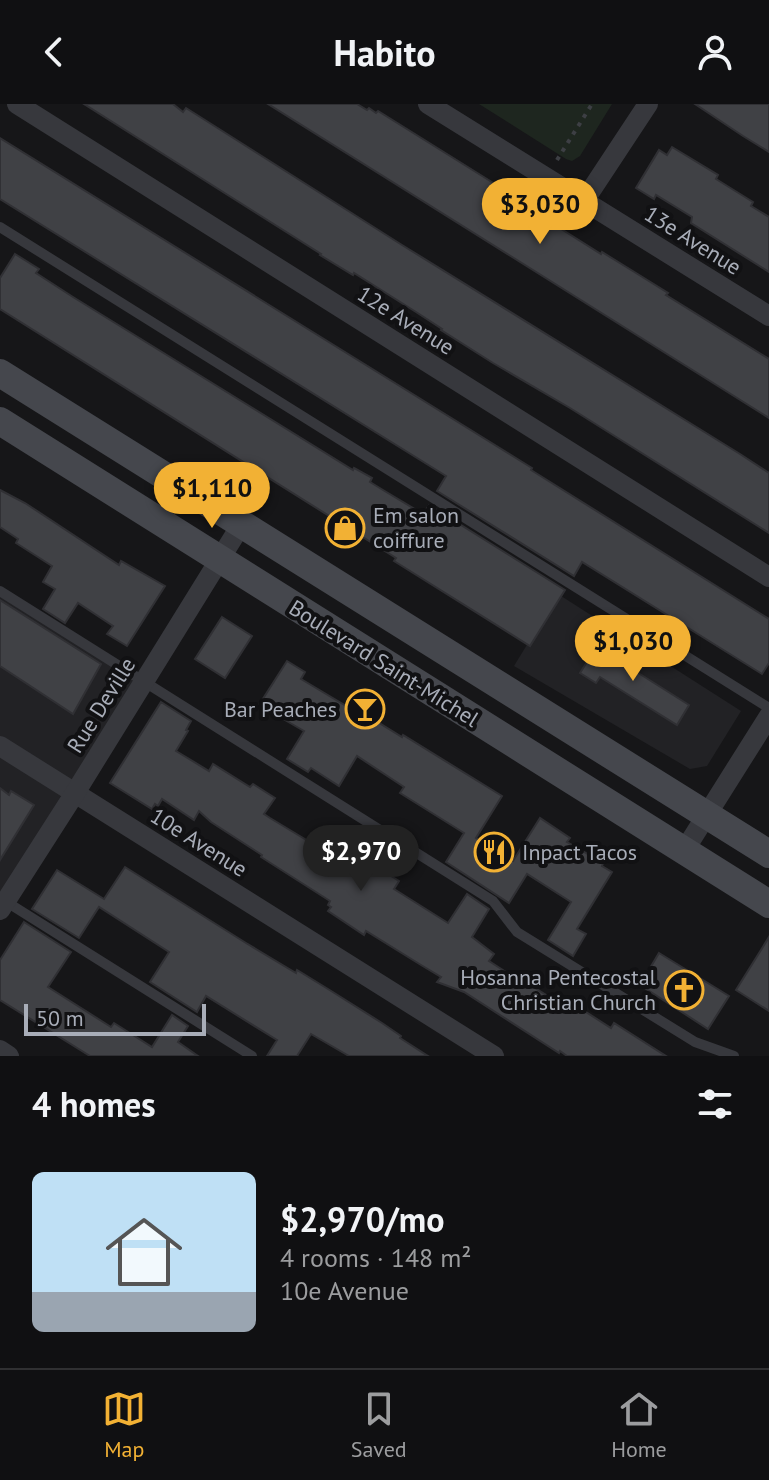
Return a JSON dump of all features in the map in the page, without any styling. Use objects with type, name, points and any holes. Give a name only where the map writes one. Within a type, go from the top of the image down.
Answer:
[{"type":"main road","name":"Boulevard Saint-Michel","points":[[0,373],[769,854]]},
{"type":"main road","name":"Boulevard Saint-Michel","points":[[0,421],[769,904]]},
{"type":"street","name":"12e Avenue","points":[[17,104],[769,577]]},
{"type":"street","name":"13e Avenue","points":[[428,104],[769,316]]},
{"type":"street","points":[[584,201],[648,104]]},
{"type":"street","name":"Rue Deville","points":[[3,905],[241,525]]},
{"type":"street","points":[[684,851],[769,716]]},
{"type":"street","name":"10e Avenue","points":[[0,746],[494,1056]]},
{"type":"street","points":[[0,1050],[9,1056]]},
{"type":"lane","points":[[0,227],[769,708]]},
{"type":"lane","points":[[0,591],[493,901],[517,932],[695,1042],[734,1056]]},
{"type":"lane","points":[[3,905],[252,1056]]},
{"type":"path","points":[[546,178],[592,104]]},
{"type":"shaded area","points":[[479,104],[612,104],[580,156],[572,161]]},
{"type":"shaded area","points":[[0,592],[144,681],[0,893]]},
{"type":"shaded area","points":[[558,594],[741,711],[707,766],[690,769],[514,666]]},
{"type":"building","points":[[84,104],[173,104],[183,112],[186,108],[740,454],[769,473],[769,533],[493,363],[354,273],[320,255]]},
{"type":"building","points":[[268,104],[357,104],[376,113],[378,111],[495,184],[520,203],[769,359],[769,418]]},
{"type":"building","points":[[695,104],[769,104],[769,152],[743,136]]},
{"type":"building","points":[[0,138],[769,619],[769,663],[762,674],[582,562],[574,576],[437,491],[446,476],[0,199]]},
{"type":"building","points":[[672,147],[718,175],[716,179],[753,202],[751,206],[769,217],[769,272],[691,223],[692,217],[656,195],[654,199],[636,188],[659,150],[667,155]]},
{"type":"building","points":[[15,254],[39,269],[36,273],[73,297],[353,470],[372,478],[370,482],[383,490],[423,514],[429,505],[565,590],[530,646],[0,309],[0,278]]},
{"type":"building","points":[[0,490],[119,565],[121,561],[165,586],[127,646],[107,634],[113,626],[78,603],[65,623],[43,609],[55,589],[43,582],[52,566],[16,543],[18,539],[0,527]]},
{"type":"building","points":[[0,600],[101,664],[73,714],[0,666]]},
{"type":"building","points":[[222,617],[252,636],[225,678],[195,659]]},
{"type":"building","points":[[601,640],[617,650],[613,657],[689,705],[677,725],[600,677],[596,683],[580,673]]},
{"type":"building","points":[[287,661],[305,672],[301,679],[403,735],[502,796],[476,838],[513,861],[540,818],[570,838],[567,842],[603,863],[602,866],[612,872],[577,929],[586,934],[573,956],[548,940],[571,902],[527,874],[509,903],[446,862],[464,833],[400,793],[404,787],[357,756],[339,786],[311,768],[308,772],[287,759],[304,731],[259,705]]},
{"type":"building","points":[[161,702],[191,721],[176,751],[209,771],[213,764],[275,798],[264,814],[323,850],[328,843],[337,848],[339,845],[364,862],[366,860],[399,881],[394,889],[448,923],[467,894],[489,909],[472,937],[494,954],[489,961],[559,1003],[564,998],[611,1028],[614,1023],[666,1056],[567,1056],[559,1053],[464,992],[437,982],[441,977],[366,931],[364,935],[328,911],[330,901],[261,857],[199,811],[194,820],[162,799],[152,809],[110,783]]},
{"type":"building","points":[[0,788],[34,805],[0,860]]},
{"type":"building","points":[[125,867],[246,943],[328,989],[428,1056],[349,1056],[311,1034],[297,1056],[267,1056],[277,1040],[206,996],[197,1012],[150,982],[169,952],[99,907],[79,938],[32,909],[57,870],[104,899]]},
{"type":"building","points":[[24,922],[71,952],[48,987],[111,1027],[114,1023],[152,1047],[172,1015],[188,1026],[178,1042],[198,1056],[90,1056],[0,1000],[0,960]]},
{"type":"building","points":[[769,937],[769,1011],[736,990]]},
{"type":"building","name":"Hosanna Pentecostal Christian Church","points":[[659,953],[729,996],[708,1029],[640,985]]},
{"type":"place","name":"Em salon coiffure","points":[[345,528]]},
{"type":"place","name":"Bar Peaches","points":[[365,709]]},
{"type":"place","name":"Inpact Tacos","points":[[494,852]]},
{"type":"place","name":"Hosanna Pentecostal Christian Church","points":[[684,990]]}]
